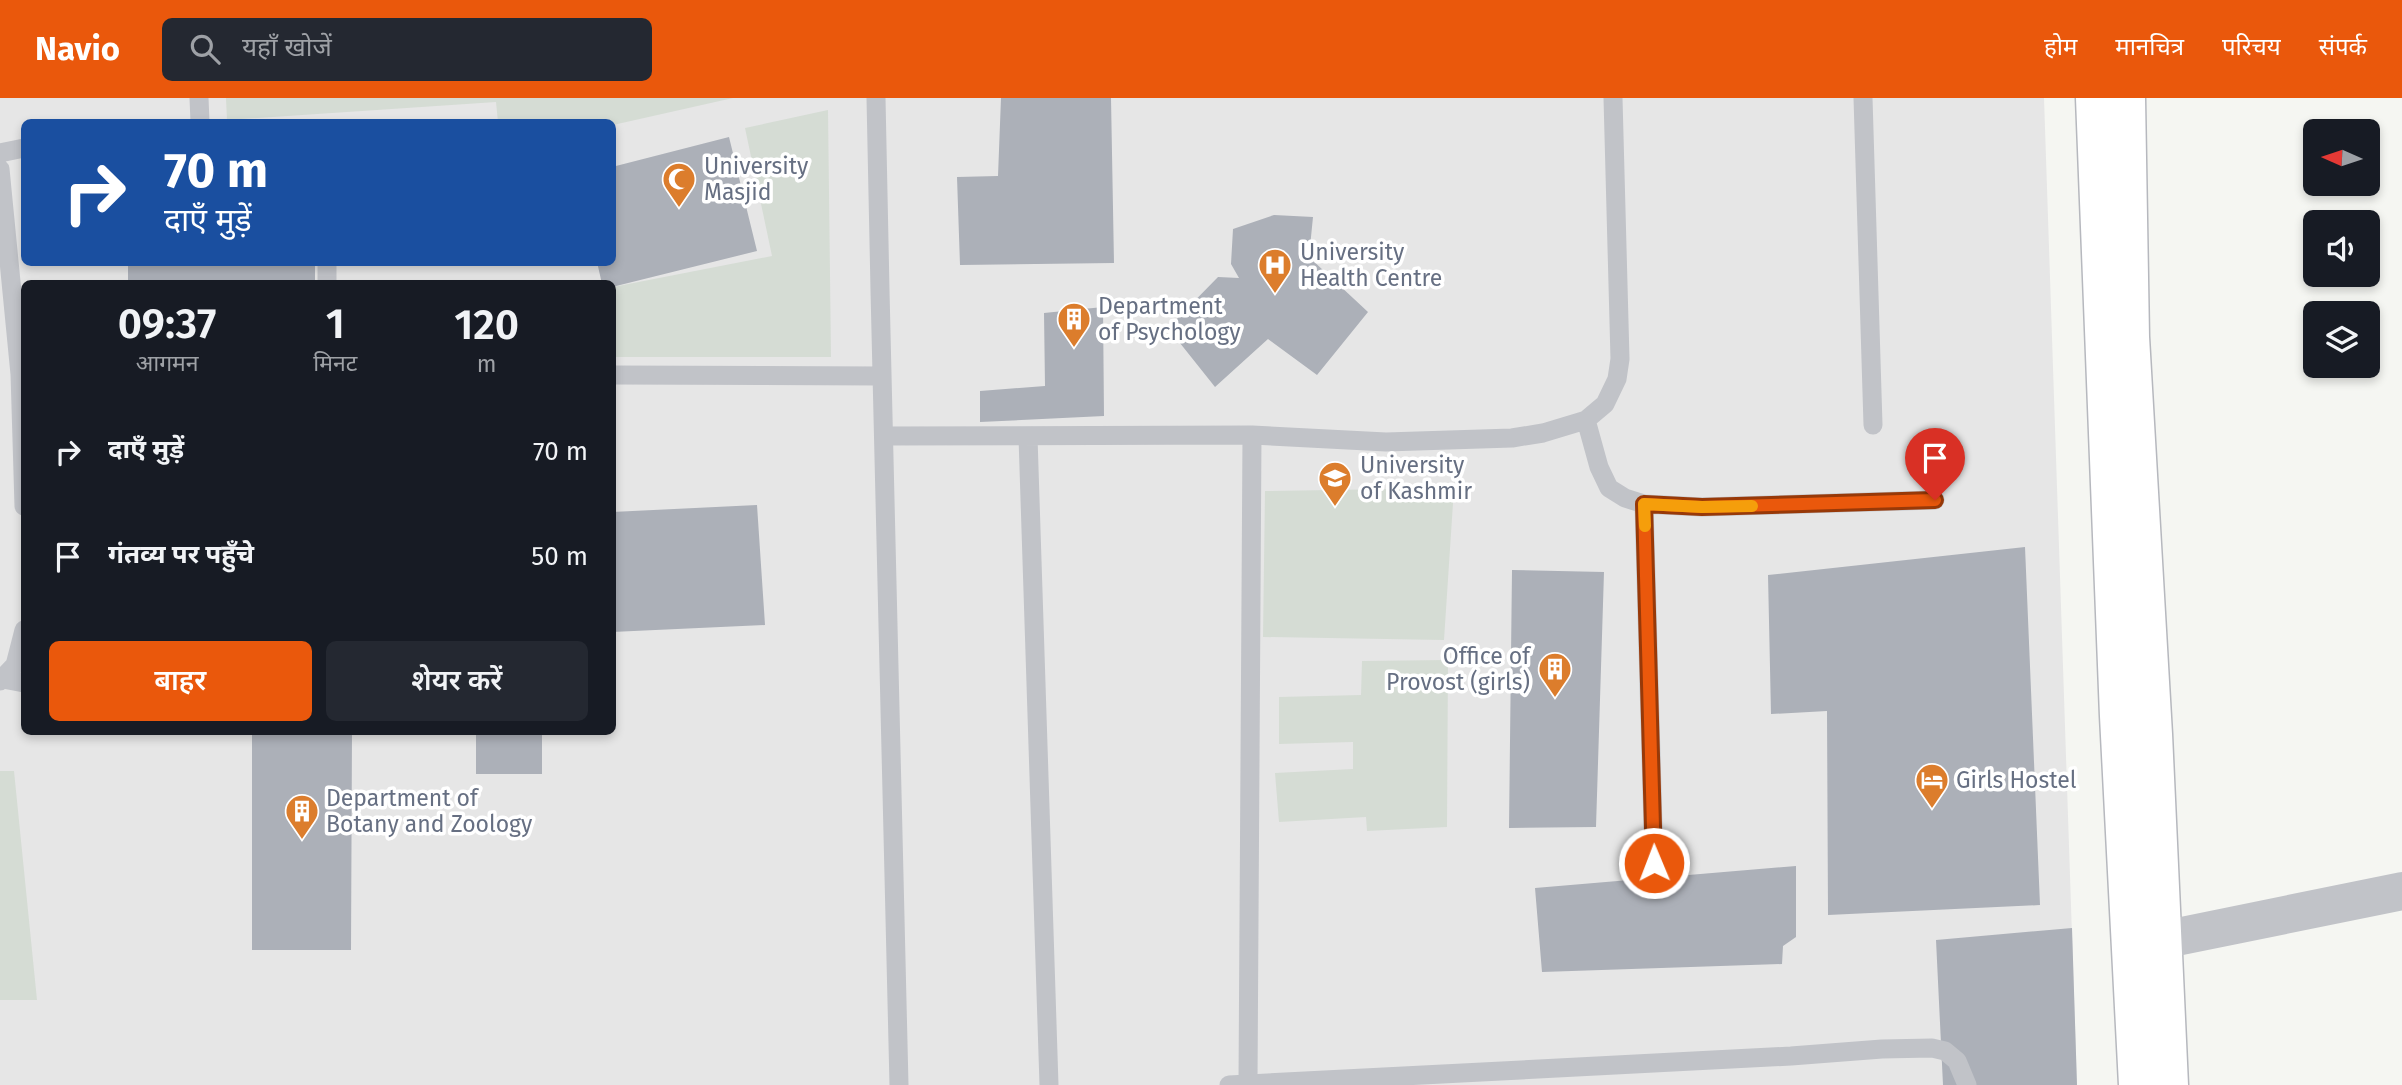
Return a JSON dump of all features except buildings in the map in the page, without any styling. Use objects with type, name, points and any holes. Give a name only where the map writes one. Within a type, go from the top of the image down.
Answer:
[{"type":"main road","points":[[2095,98],[2119,716],[2138,1085]]},
{"type":"main road","points":[[2126,98],[2130,337],[2169,1085]]},
{"type":"street","points":[[2162,940],[2402,891]]},
{"type":"lane","points":[[199,98],[200,119]]},
{"type":"lane","points":[[876,98],[890,800],[899,1085]]},
{"type":"lane","points":[[884,436],[1252,435],[1386,442],[1460,441],[1543,433],[1586,420],[1605,404],[1617,379],[1620,359],[1613,98]]},
{"type":"lane","points":[[1863,98],[1873,425]]},
{"type":"lane","points":[[0,153],[21,149]]},
{"type":"lane","points":[[0,169],[21,365]]},
{"type":"lane","points":[[616,374],[882,376]]},
{"type":"lane","points":[[1586,420],[1599,467],[1609,488],[1625,498],[1644,504],[1702,507],[1935,500]]},
{"type":"lane","points":[[1252,435],[1239,1084],[1932,1048],[1945,1051],[1956,1061],[1967,1085]]},
{"type":"lane","points":[[1028,437],[1049,1085]]},
{"type":"lane","points":[[1644,504],[1654,863]]},
{"type":"lane","points":[[2,680],[15,664],[21,641]]},
{"type":"lane","points":[[2,680],[21,683]]},
{"type":"shaded area","name":"University of Kashmir","points":[[0,98],[2044,98],[2077,1085],[0,1085]]},
{"type":"shaded area","points":[[226,98],[733,98],[616,124],[616,119],[498,119],[496,102],[227,119]]},
{"type":"shaded area","points":[[828,110],[831,357],[616,357],[616,286],[772,256],[745,128]]},
{"type":"shaded area","points":[[1454,488],[1444,640],[1263,637],[1265,491]]},
{"type":"shaded area","points":[[1448,660],[1447,827],[1367,831],[1366,817],[1279,822],[1275,773],[1353,769],[1353,742],[1279,744],[1279,697],[1361,695],[1362,661]]},
{"type":"shaded area","points":[[0,771],[14,771],[37,1000],[0,1000]]},
{"type":"slow traffic","points":[[1645,526],[1644,504],[1752,506]]},
{"type":"place","name":"University Masjid","points":[[679,209]]},
{"type":"place","name":"University Health Centre","points":[[1275,295]]},
{"type":"place","name":"Department of Psychology","points":[[1074,349]]},
{"type":"place","name":"University of Kashmir","points":[[1335,508]]},
{"type":"place","name":"Office of Provost (girls)","points":[[1555,699]]},
{"type":"place","name":"Girls Hostel","points":[[1932,810]]},
{"type":"place","name":"Department of Botany and Zoology","points":[[302,841]]},
{"type":"route","points":[[1654,863],[1644,504],[1702,507],[1935,500]]}]
